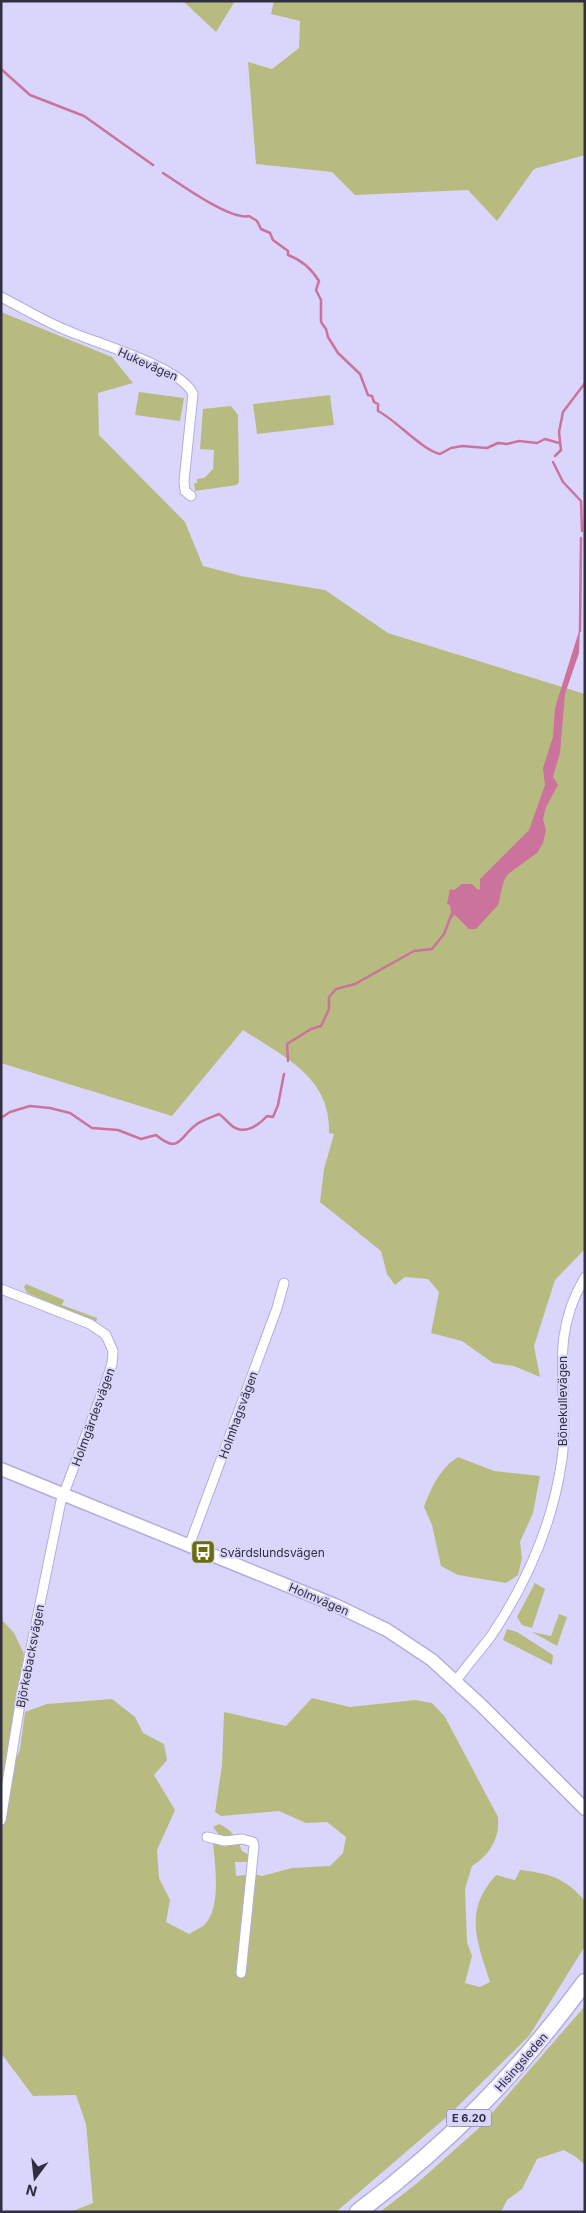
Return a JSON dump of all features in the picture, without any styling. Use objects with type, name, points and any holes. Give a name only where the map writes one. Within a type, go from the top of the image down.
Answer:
[{"type":"highway","name":"Hisingsleden","points":[[358,2212],[428,2156],[483,2105],[542,2039],[585,1982]]},
{"type":"street","name":"Hukevägen","points":[[1,297],[66,330],[179,377],[190,386],[193,394],[184,481],[185,491],[191,496]]},
{"type":"street","name":"Bönekullevägen","points":[[456,1680],[490,1637],[513,1602],[545,1534],[555,1499],[562,1456],[561,1362],[564,1332],[571,1306],[585,1277]]},
{"type":"street","name":"Holmhagsvägen","points":[[189,1546],[277,1308],[284,1283]]},
{"type":"street","name":"Holmgärdesvägen","points":[[1,1289],[90,1324],[106,1336],[112,1347],[113,1358],[110,1371],[65,1494]]},
{"type":"street","name":"Holmvägen","points":[[1,1469],[360,1616],[410,1644],[456,1680],[585,1809]]},
{"type":"street","name":"Björkebacksvägen","points":[[1,1820],[22,1692],[61,1501],[65,1494]]},
{"type":"street","points":[[207,1837],[225,1841],[246,1840],[253,1842],[254,1846],[241,1973]]},
{"type":"green space","points":[[183,1],[235,1],[216,32]]},
{"type":"green space","points":[[274,1],[585,1],[585,155],[534,169],[497,221],[468,190],[355,195],[332,172],[256,164],[248,62],[272,69],[299,48],[300,21],[271,14]]},
{"type":"green space","points":[[1,312],[112,357],[133,383],[98,393],[99,435],[185,522],[203,566],[241,576],[325,590],[388,633],[585,694],[585,1249],[555,1280],[534,1346],[540,1377],[514,1366],[493,1363],[462,1341],[431,1333],[439,1292],[428,1279],[405,1277],[395,1285],[387,1274],[381,1251],[320,1202],[324,1169],[334,1134],[329,1133],[328,1114],[322,1097],[302,1071],[289,1060],[243,1030],[172,1116],[1,1063]]},
{"type":"green space","points":[[139,392],[184,398],[180,421],[135,415]]},
{"type":"green space","points":[[330,395],[334,425],[257,434],[253,404]]},
{"type":"green space","points":[[231,406],[238,415],[239,482],[237,485],[195,491],[194,483],[197,483],[197,479],[204,478],[213,469],[214,450],[200,449],[203,409]]},
{"type":"green space","points":[[26,1284],[64,1300],[62,1305],[97,1318],[96,1322],[27,1293],[24,1287]]},
{"type":"green space","points":[[458,1457],[494,1471],[540,1476],[533,1513],[520,1542],[522,1558],[518,1575],[506,1583],[458,1575],[441,1566],[432,1525],[424,1507],[441,1473]]},
{"type":"green space","points":[[535,1583],[545,1589],[532,1628],[522,1625],[517,1617]]},
{"type":"green space","points":[[559,1614],[567,1617],[557,1646],[532,1632],[551,1636]]},
{"type":"green space","points":[[1,1619],[14,1633],[24,1654],[8,1753],[15,1761],[20,1750],[25,1712],[47,1704],[112,1699],[135,1717],[143,1733],[164,1744],[167,1760],[154,1775],[175,1810],[157,1850],[159,1878],[170,1900],[166,1922],[189,1934],[203,1926],[209,1919],[213,1909],[216,1886],[213,1843],[220,1836],[213,1827],[219,1824],[231,1832],[242,1851],[249,1855],[249,1862],[235,1862],[236,1876],[253,1874],[262,1876],[292,1868],[330,1866],[343,1853],[346,1837],[327,1822],[306,1823],[279,1811],[221,1816],[215,1812],[222,1765],[224,1712],[286,1726],[312,1698],[350,1707],[415,1700],[432,1703],[445,1717],[498,1817],[495,1839],[484,1857],[472,1866],[465,1889],[467,1942],[472,1956],[465,1983],[480,1987],[490,1982],[477,1940],[476,1914],[479,1901],[496,1875],[515,1880],[520,1870],[548,1875],[571,1887],[585,1901],[585,1946],[529,2036],[449,2115],[336,2212],[70,2212],[93,2203],[86,2124],[76,2095],[33,2096],[1,2053]]},
{"type":"green space","points":[[507,1629],[517,1632],[553,1655],[552,1665],[503,1640]]},
{"type":"green space","points":[[585,2006],[585,2165],[564,2150],[537,2159],[522,2189],[507,2200],[501,2212],[380,2212],[416,2184],[479,2128]]},
{"type":"shaded area","points":[[580,628],[579,653],[565,694],[560,753],[553,777],[558,785],[546,807],[543,819],[546,830],[543,843],[537,853],[508,874],[504,880],[498,905],[476,929],[469,929],[455,915],[450,919],[449,917],[451,913],[450,905],[447,904],[450,889],[454,890],[462,884],[472,884],[478,890],[480,889],[480,879],[529,830],[545,785],[543,768],[553,737],[555,708]]},
{"type":"waterway","points":[[1,69],[30,95],[84,116],[153,165]]},
{"type":"waterway","points":[[163,173],[218,207],[230,213],[249,216],[257,221],[261,229],[270,233],[273,240],[288,251],[288,255],[298,259],[313,272],[319,281],[316,290],[321,300],[321,322],[338,353],[360,374],[368,395],[372,396],[374,402],[378,404],[378,411],[425,447],[440,454],[451,448],[462,446],[487,448],[498,443],[507,444],[519,441],[537,443],[545,439],[559,443]]},
{"type":"waterway","points":[[555,456],[561,450],[559,432],[563,412],[585,383]]},
{"type":"waterway","points":[[553,462],[563,482],[581,501],[582,531]]},
{"type":"waterway","points":[[580,631],[581,538]]},
{"type":"waterway","points":[[288,1061],[287,1044],[311,1029],[321,1026],[329,1009],[329,997],[336,989],[355,984],[414,951],[432,949],[444,934],[451,916]]},
{"type":"waterway","points":[[1,1118],[10,1112],[30,1106],[50,1108],[70,1113],[92,1128],[118,1130],[141,1139],[156,1135],[170,1144],[175,1144],[197,1124],[219,1114],[240,1130],[255,1126],[267,1116],[273,1117],[278,1105],[284,1074]]},
{"type":"place","name":"Svärdslundsvägen","points":[[203,1552]]}]
